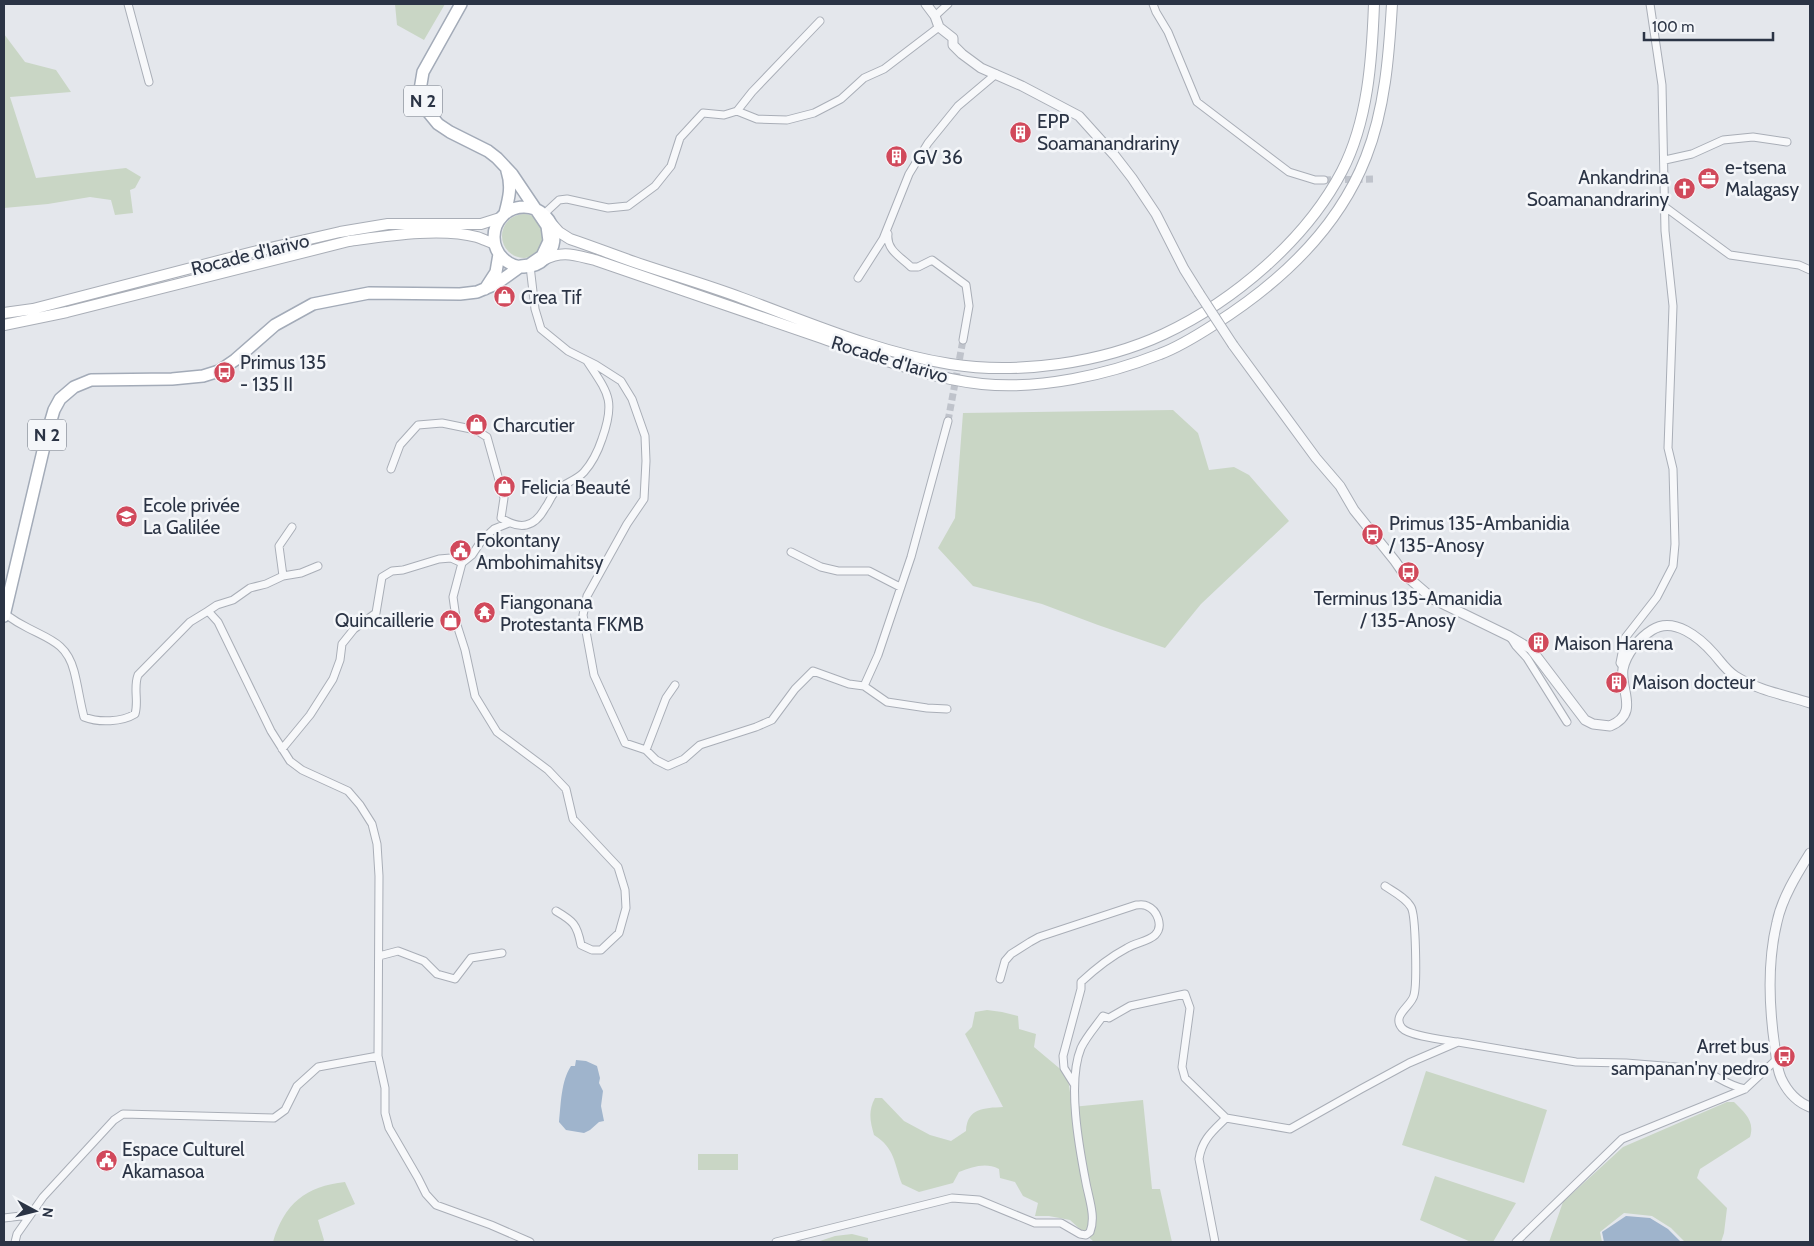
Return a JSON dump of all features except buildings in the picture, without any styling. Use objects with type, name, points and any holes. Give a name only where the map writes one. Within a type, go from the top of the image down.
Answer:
[{"type":"main road","name":"N 2","points":[[4,615],[52,418],[60,399],[74,387],[90,380],[172,379],[203,376],[219,371],[235,360],[275,325],[313,304],[369,293],[460,294],[477,292],[504,279],[542,256],[549,241],[543,215],[498,158],[438,124],[423,101],[420,90],[423,72],[460,4]]},
{"type":"main road","name":"Rocade d'Iarivo","points":[[543,215],[559,232],[570,239],[739,296],[836,332],[921,358],[949,364],[991,368],[1034,366],[1075,361],[1105,354],[1164,334],[1201,313],[1233,292],[1266,266],[1284,250],[1309,221],[1342,171],[1353,146],[1360,122],[1370,55],[1374,4]]},
{"type":"main road","name":"Rocade d'Iarivo","points":[[543,260],[555,254],[568,253],[595,260],[881,360],[930,374],[983,384],[1030,384],[1081,377],[1127,366],[1162,354],[1200,334],[1241,307],[1285,272],[1314,241],[1336,213],[1353,187],[1367,157],[1375,129],[1390,48],[1392,4]]},
{"type":"main road","points":[[485,289],[496,272],[497,249],[494,230],[503,216],[510,194],[509,180],[505,167]]},
{"type":"main road","points":[[503,216],[514,208],[524,206],[543,215],[554,236],[551,249],[543,260]]},
{"type":"main road","name":"Rocade d'Iarivo","points":[[4,313],[33,309],[253,252],[340,232],[388,224],[481,224],[503,216]]},
{"type":"main road","name":"Rocade d'Iarivo","points":[[4,325],[67,312],[349,242],[389,236],[448,234],[477,237],[497,249]]},
{"type":"main road","points":[[497,249],[505,260],[526,266]]},
{"type":"main road","name":"N 2","points":[[526,266],[543,260]]},
{"type":"street","points":[[128,4],[149,82]]},
{"type":"street","points":[[926,4],[940,27],[953,38],[953,44],[962,54],[981,68],[1079,116],[1132,178],[1156,214],[1184,269],[1233,345],[1316,458],[1340,486],[1354,510],[1404,574],[1433,599],[1509,636],[1531,649],[1585,720],[1593,724],[1610,726],[1622,718],[1628,706],[1624,686],[1624,668],[1629,654],[1641,638],[1654,628],[1670,626],[1689,632],[1699,639],[1733,675],[1762,688],[1810,703]]},
{"type":"street","points":[[935,16],[948,4]]},
{"type":"street","points":[[1153,4],[1168,32],[1197,102],[1289,172],[1315,180],[1324,180]]},
{"type":"street","points":[[1624,668],[1620,663],[1625,638],[1657,597],[1673,566],[1675,544],[1673,469],[1668,448],[1673,306],[1665,232],[1662,85],[1650,4]]},
{"type":"street","points":[[543,215],[559,200],[567,199],[608,208],[628,206],[655,186],[670,166],[680,138],[703,112],[724,115],[737,111],[752,92],[820,21]]},
{"type":"street","points":[[737,111],[756,119],[772,120],[787,120],[814,113],[841,99],[864,78],[884,69],[940,27]]},
{"type":"street","points":[[858,278],[883,239],[909,174],[928,143],[958,106],[996,74]]},
{"type":"street","points":[[1665,160],[1692,154],[1723,140],[1753,138],[1787,142]]},
{"type":"street","points":[[1665,207],[1730,255],[1799,265],[1810,270]]},
{"type":"street","points":[[890,224],[888,245],[911,267],[918,267],[932,260],[966,285],[969,306],[963,340]]},
{"type":"street","points":[[526,266],[541,329],[568,351],[621,381],[632,399],[645,436],[644,499],[626,524],[587,596],[583,615],[594,675],[624,743],[646,750],[656,760],[668,766],[684,759],[700,745],[772,720],[794,689],[813,671],[849,684],[864,686],[887,702],[947,709]]},
{"type":"street","points":[[391,468],[400,445],[418,426],[442,423],[476,430],[487,437],[504,498],[500,518],[509,523],[523,526],[537,520],[556,490],[573,482],[583,473],[598,451],[609,420],[610,404],[605,388],[587,361]]},
{"type":"street","points":[[864,686],[878,655],[922,520],[948,421]]},
{"type":"street","points":[[509,523],[494,528],[482,540],[472,555],[462,563],[453,597],[456,626],[465,650],[475,696],[497,732],[548,770],[566,789],[573,819],[618,867],[626,890],[626,908],[619,933],[601,950],[592,950],[581,945],[578,931],[572,920],[556,911]]},
{"type":"street","points":[[283,576],[279,546],[292,527]]},
{"type":"street","points":[[791,552],[821,567],[838,571],[869,572],[900,587]]},
{"type":"street","points":[[282,749],[310,715],[333,679],[340,660],[342,644],[354,629],[376,613],[382,577],[392,570],[404,570],[439,559],[452,558],[462,563]]},
{"type":"street","points":[[4,615],[55,641],[66,652],[74,670],[84,717],[92,720],[126,719],[135,714],[138,704],[135,683],[138,675],[190,622],[217,605],[234,600],[250,588],[318,566]]},
{"type":"street","points":[[208,611],[218,622],[271,731],[290,761],[302,770],[348,791],[372,824],[377,844],[379,876],[378,1056],[385,1088],[385,1114],[389,1128],[426,1194],[436,1205],[491,1225],[530,1242]]},
{"type":"street","points":[[1509,636],[1527,658],[1567,722]]},
{"type":"street","points":[[646,750],[666,698],[675,685]]},
{"type":"street","points":[[1810,853],[1786,896],[1777,920],[1773,943],[1770,1001],[1781,1077],[1790,1093],[1810,1107]]},
{"type":"street","points":[[1385,886],[1404,899],[1412,908],[1415,922],[1414,996],[1399,1016],[1403,1029],[1412,1033],[1458,1042],[1576,1062],[1626,1063],[1700,1069],[1732,1086],[1745,1089]]},
{"type":"street","points":[[1000,979],[1005,962],[1011,954],[1039,937],[1136,905],[1145,905],[1153,909],[1160,926],[1155,935],[1109,958],[1080,982],[1081,989],[1063,1056],[1064,1068],[1074,1084]]},
{"type":"street","points":[[379,956],[398,951],[424,961],[437,974],[455,979],[471,958],[502,953]]},
{"type":"street","points":[[776,1242],[952,1198],[979,1200],[1035,1224],[1061,1223],[1080,1234],[1086,1235],[1090,1232],[1093,1219],[1079,1149],[1074,1084],[1076,1061],[1082,1046],[1103,1016],[1109,1018],[1130,1006],[1185,994],[1190,1008],[1182,1067],[1185,1078],[1226,1118],[1290,1129],[1401,1068],[1458,1042]]},
{"type":"street","points":[[15,1242],[17,1234],[43,1197],[114,1120],[123,1114],[274,1118],[285,1110],[297,1086],[318,1067],[378,1056]]},
{"type":"street","points":[[1516,1242],[1622,1139],[1745,1089],[1777,1059]]},
{"type":"street","points":[[1215,1242],[1199,1159],[1201,1148],[1208,1136],[1226,1118]]},
{"type":"street","points":[[4,1218],[29,1215]]},
{"type":"green space","points":[[395,4],[445,4],[424,40],[397,25]]},
{"type":"green space","points":[[4,34],[25,62],[56,70],[71,92],[10,97],[36,178],[126,168],[141,177],[135,188],[130,190],[133,213],[115,215],[111,200],[90,197],[48,204],[4,208]]},
{"type":"green space","points":[[524,214],[536,218],[542,224],[546,236],[542,248],[536,254],[524,258],[512,254],[506,248],[502,236],[506,224],[512,218]]},
{"type":"green space","points":[[1173,410],[1198,433],[1209,470],[1234,467],[1249,475],[1289,521],[1201,604],[1165,648],[1042,604],[973,586],[938,548],[955,518],[963,413]]},
{"type":"green space","points":[[987,1010],[1018,1016],[1019,1029],[1036,1034],[1034,1047],[1065,1073],[1072,1107],[1143,1100],[1152,1189],[1160,1189],[1172,1242],[1094,1242],[1070,1220],[1049,1216],[1035,1216],[1038,1203],[1023,1196],[1015,1182],[1000,1178],[999,1169],[994,1167],[974,1167],[959,1172],[953,1183],[919,1192],[902,1184],[890,1151],[874,1135],[870,1116],[875,1098],[882,1098],[904,1121],[930,1135],[951,1141],[966,1131],[967,1123],[973,1114],[983,1109],[1003,1107],[965,1034],[972,1027],[975,1012]]},
{"type":"green space","points":[[1426,1071],[1547,1110],[1524,1183],[1402,1145]]},
{"type":"green space","points":[[1727,1102],[1734,1102],[1748,1118],[1751,1126],[1750,1137],[1700,1169],[1697,1178],[1727,1208],[1721,1242],[1685,1242],[1671,1228],[1652,1216],[1624,1213],[1600,1232],[1602,1242],[1549,1242],[1563,1202],[1623,1147]]},
{"type":"green space","points":[[698,1154],[738,1154],[738,1170],[698,1170]]},
{"type":"green space","points":[[1435,1176],[1516,1203],[1493,1242],[1471,1242],[1420,1220]]},
{"type":"green space","points":[[345,1182],[355,1204],[318,1220],[323,1242],[273,1242],[283,1217],[298,1199],[319,1188]]},
{"type":"green space","points":[[852,1234],[868,1238],[868,1242],[817,1242],[835,1236]]},
{"type":"water","points":[[576,1060],[586,1061],[597,1066],[600,1078],[599,1083],[603,1091],[601,1106],[604,1121],[599,1122],[584,1133],[566,1130],[559,1122],[565,1079],[571,1066],[575,1066]]},
{"type":"water","points":[[1626,1216],[1650,1218],[1668,1229],[1681,1242],[1604,1242],[1602,1232]]},
{"type":"tunnel","points":[[1324,180],[1375,179]]},
{"type":"tunnel","points":[[948,421],[963,340]]},
{"type":"place","name":"EPP Soamanandrariny","points":[[1021,132]]},
{"type":"place","name":"GV 36","points":[[897,157]]},
{"type":"place","name":"e-tsena Malagasy","points":[[1709,178]]},
{"type":"place","name":"Ankandrina Soamanandrariny","points":[[1685,188]]},
{"type":"place","name":"Crea Tif","points":[[505,297]]},
{"type":"place","name":"Primus 135 - 135 II","points":[[224,373]]},
{"type":"place","name":"Charcutier","points":[[477,425]]},
{"type":"place","name":"Felicia Beauté","points":[[505,487]]},
{"type":"place","name":"Ecole privée La Galilée","points":[[127,516]]},
{"type":"place","name":"Primus 135-Ambanidia / 135-Anosy","points":[[1373,534]]},
{"type":"place","name":"Fokontany Ambohimahitsy","points":[[460,551]]},
{"type":"place","name":"Terminus 135-Amanidia / 135-Anosy","points":[[1408,572]]},
{"type":"place","name":"Fiangonana Protestanta FKMB","points":[[484,613]]},
{"type":"place","name":"Quincaillerie","points":[[450,620]]},
{"type":"place","name":"Maison Harena","points":[[1538,643]]},
{"type":"place","name":"Maison docteur","points":[[1616,682]]},
{"type":"place","name":"Arret bus sampanan'ny pedro","points":[[1785,1057]]},
{"type":"place","name":"Espace Culturel Akamasoa","points":[[106,1160]]}]
